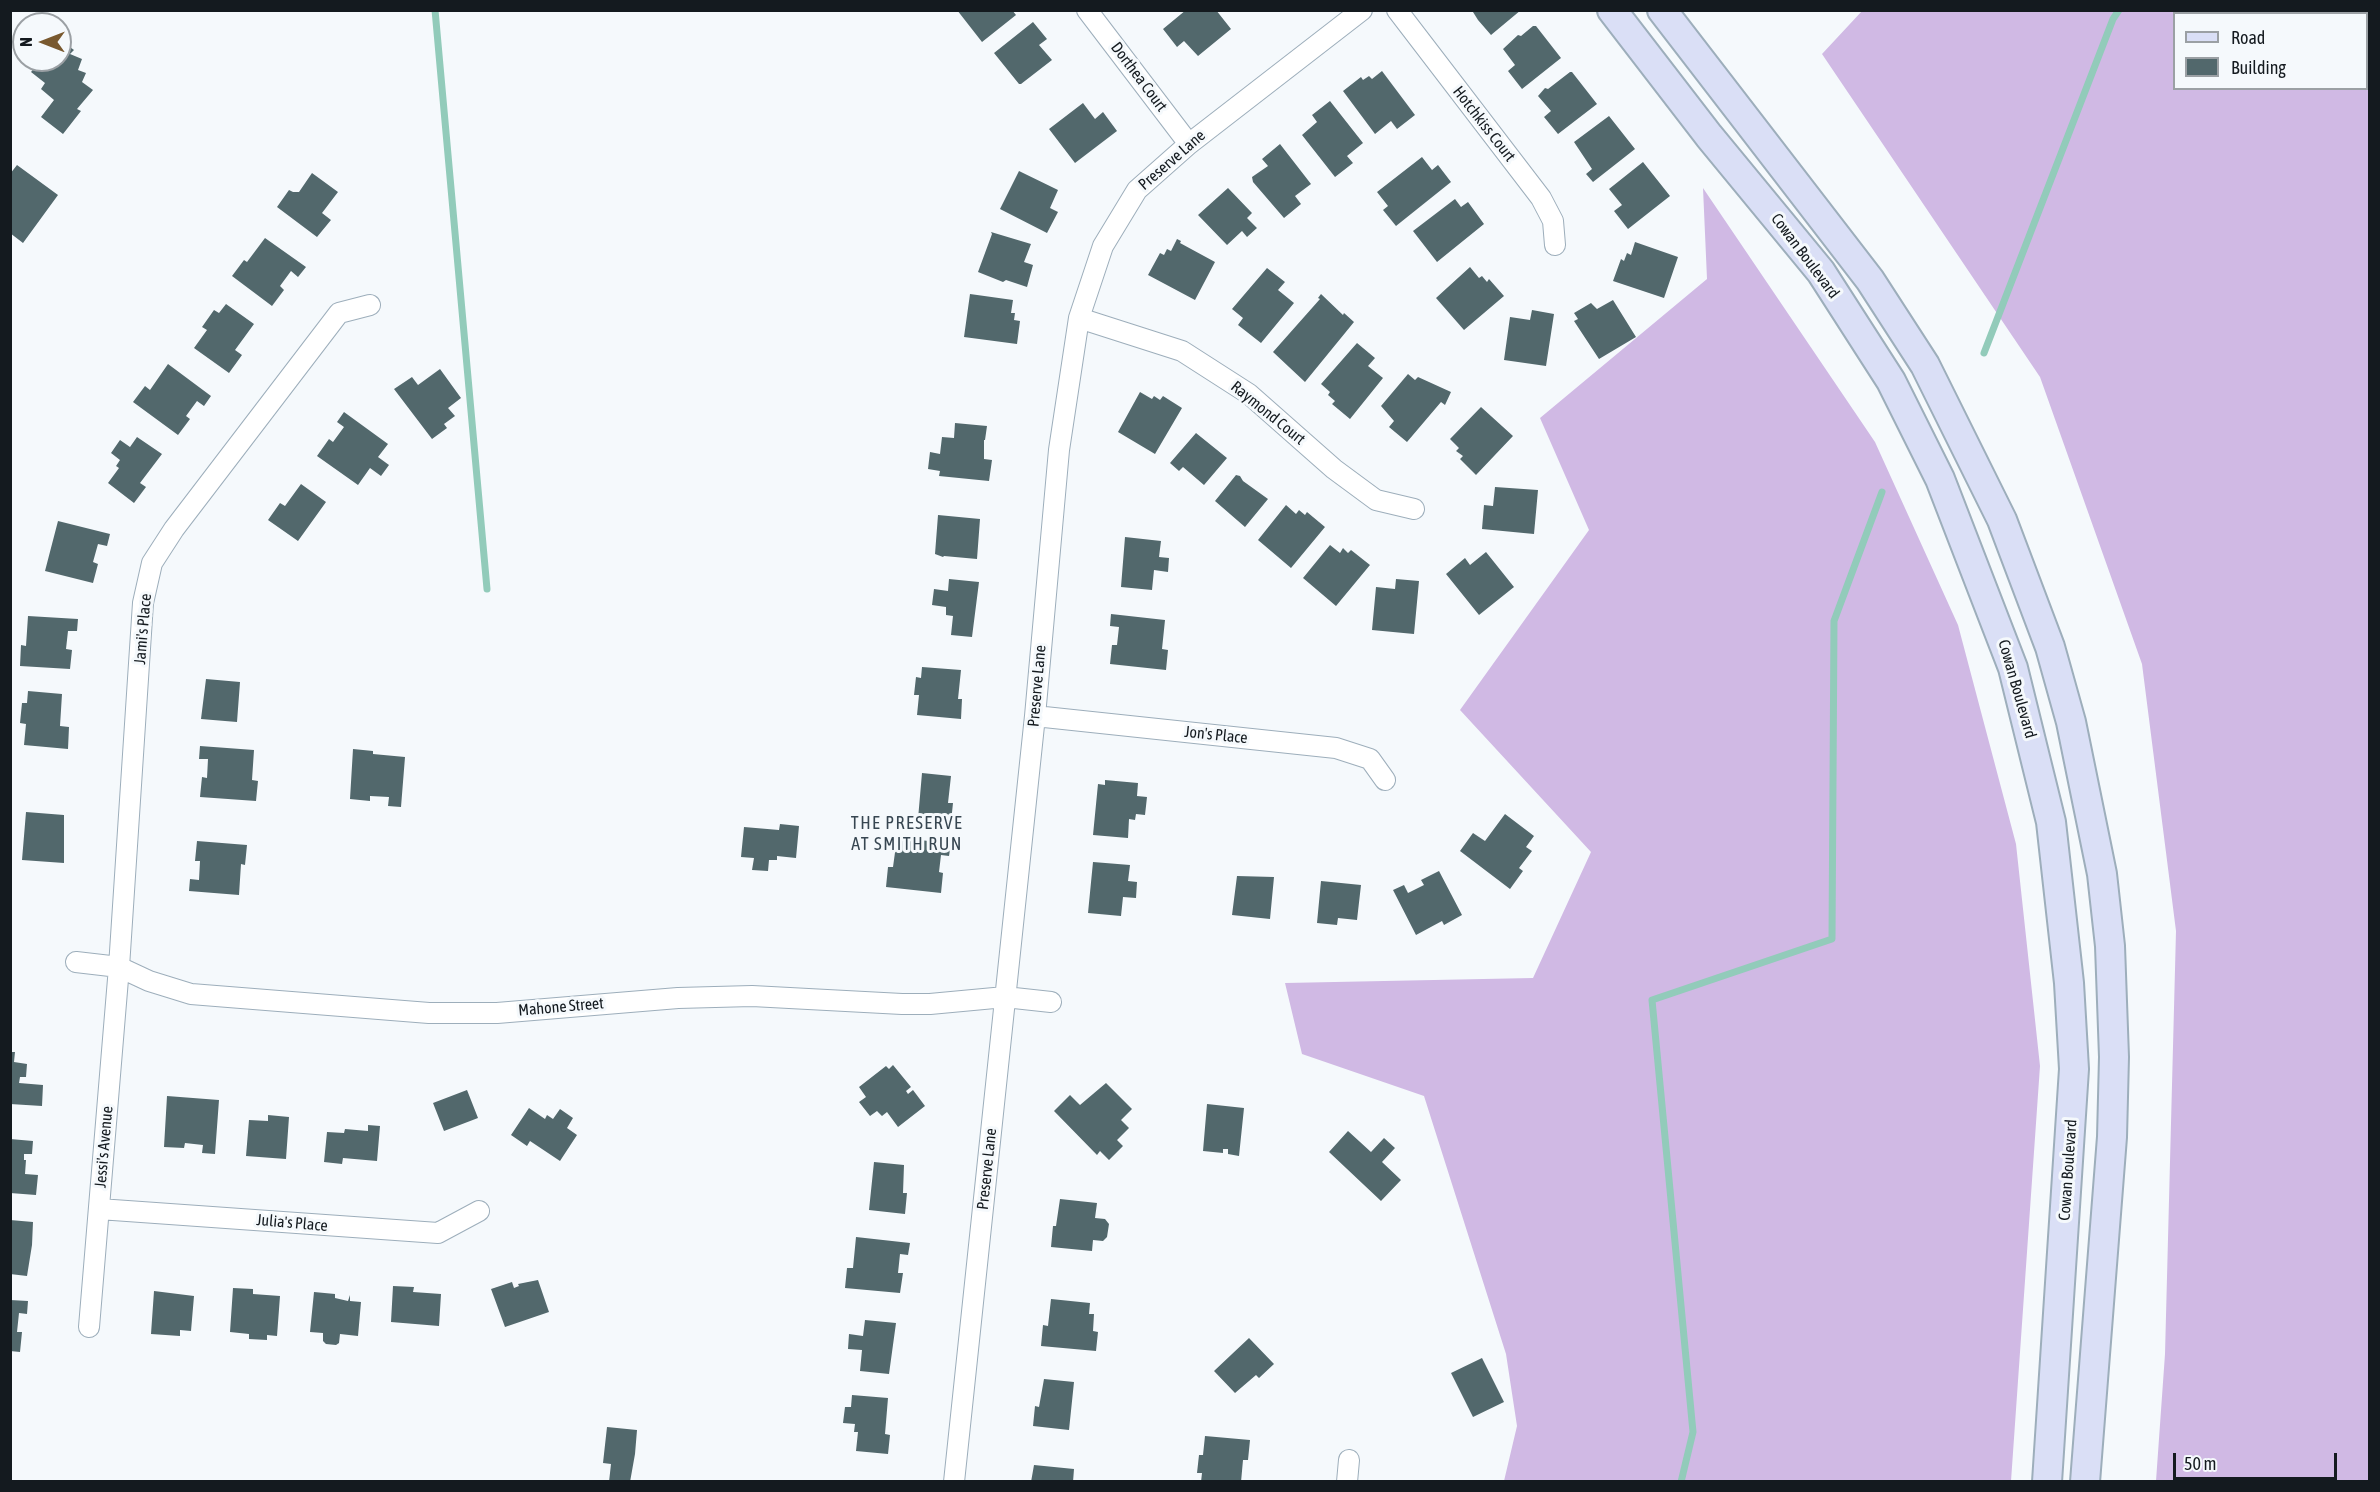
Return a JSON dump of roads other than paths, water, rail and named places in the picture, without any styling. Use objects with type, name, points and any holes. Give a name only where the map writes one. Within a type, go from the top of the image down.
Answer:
[{"type":"main road","name":"Cowan Boulevard","points":[[1612,10],[1709,136],[1821,272],[1891,381],[1940,478],[2013,668],[2051,822],[2069,984],[2074,1069],[2047,1482]]},
{"type":"main road","points":[[1662,10],[1870,279],[1925,365],[2002,520],[2050,647],[2071,722],[2102,874],[2111,979],[2114,1057],[2112,1137],[2085,1482]]},
{"type":"main road","points":[[2070,1134],[2112,1137]]},
{"type":"street","name":"Dorthea Court","points":[[1088,10],[1189,144]]},
{"type":"street","name":"Preserve Lane","points":[[954,1482],[1035,716],[1059,450],[1079,318],[1103,246],[1137,190],[1189,144],[1362,10]]},
{"type":"street","name":"Hotchkiss Court","points":[[1397,10],[1541,198],[1553,221],[1555,245]]},
{"type":"street","name":"Jami's Place","points":[[119,967],[143,603],[152,563],[174,529],[339,313],[370,305]]},
{"type":"street","name":"Raymond Court","points":[[1079,318],[1182,351],[1249,394],[1334,469],[1376,500],[1414,509]]},
{"type":"street","name":"Jon's Place","points":[[1035,716],[1336,748],[1370,759],[1385,780]]},
{"type":"street","name":"Mahone Street","points":[[76,962],[119,967],[149,981],[191,994],[429,1012],[497,1012],[678,998],[752,996],[930,1004],[1005,997],[1051,1002]]},
{"type":"street","name":"Jessi's Avenue","points":[[89,1327],[119,967]]},
{"type":"street","name":"Julia's Place","points":[[99,1209],[438,1233],[479,1211]]},
{"type":"street","points":[[1347,1482],[1349,1460]]},
{"type":"waterway","points":[[435,10],[487,589]]},
{"type":"waterway","points":[[1984,353],[2113,19],[2119,10]]},
{"type":"waterway","points":[[1681,1482],[1693,1432],[1652,1000],[1832,939],[1834,621],[1882,492]]},
{"type":"district","name":"THE PRESERVE AT SMITH RUN","points":[[907,833]]}]
